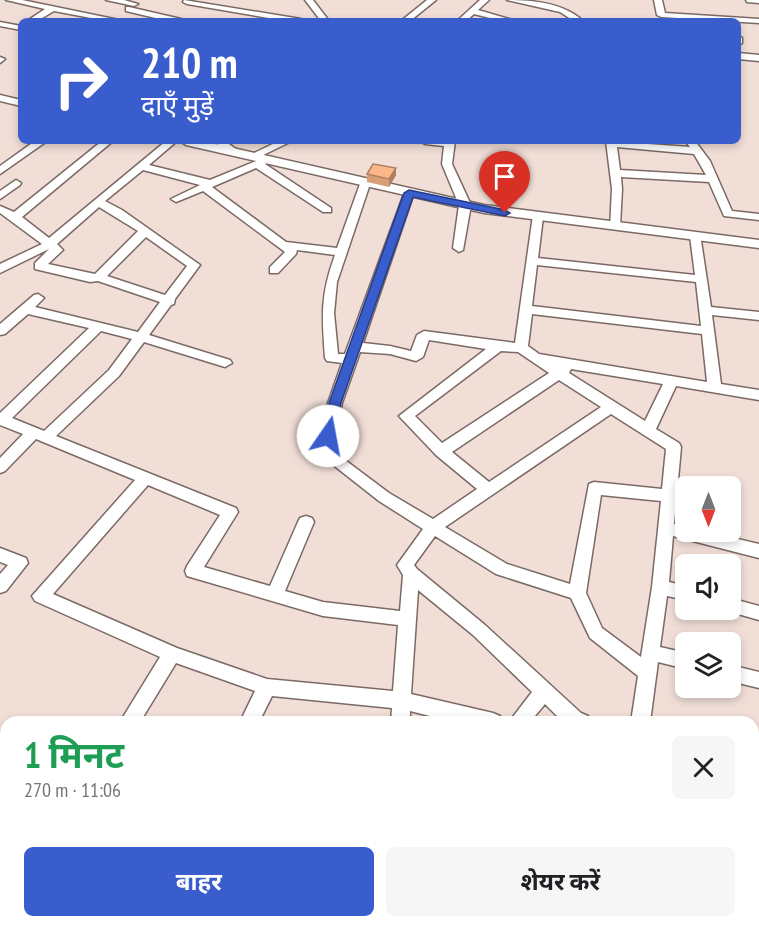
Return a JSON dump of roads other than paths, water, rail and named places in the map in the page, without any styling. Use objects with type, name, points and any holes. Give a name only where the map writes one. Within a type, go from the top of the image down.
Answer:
[{"type":"street","points":[[10,0],[103,18]]},
{"type":"street","points":[[35,18],[57,0]]},
{"type":"street","points":[[110,0],[273,18]]},
{"type":"street","points":[[309,0],[323,18]]},
{"type":"street","points":[[409,18],[432,0]]},
{"type":"street","points":[[464,18],[485,0]]},
{"type":"street","points":[[511,0],[563,10],[575,18]]},
{"type":"street","points":[[658,0],[661,15],[670,18]]},
{"type":"street","points":[[750,0],[759,1]]},
{"type":"street","points":[[116,18],[134,4]]},
{"type":"street","points":[[472,11],[500,18]]},
{"type":"street","points":[[741,20],[759,21]]},
{"type":"street","points":[[0,24],[18,28]]},
{"type":"street","points":[[741,56],[759,58]]},
{"type":"street","points":[[0,98],[18,102]]},
{"type":"street","points":[[0,171],[38,144]]},
{"type":"street","points":[[15,218],[104,144]]},
{"type":"street","points":[[0,269],[50,244],[168,144]]},
{"type":"street","points":[[198,144],[258,160],[465,205],[537,217],[759,244]]},
{"type":"street","points":[[222,144],[236,153]]},
{"type":"street","points":[[176,199],[258,160],[282,144]]},
{"type":"street","points":[[450,144],[447,164],[465,205],[459,248]]},
{"type":"street","points":[[611,144],[617,189],[614,226]]},
{"type":"street","points":[[622,144],[698,151]]},
{"type":"street","points":[[692,144],[713,179],[728,213],[759,217]]},
{"type":"street","points":[[258,160],[327,210]]},
{"type":"street","points":[[140,166],[207,185],[292,252],[274,270]]},
{"type":"street","points":[[615,173],[713,179]]},
{"type":"street","points":[[0,179],[16,183],[0,196]]},
{"type":"street","points":[[365,184],[331,282],[329,324],[332,358],[352,353],[390,350],[416,357],[424,335],[521,348],[674,447],[660,587],[641,716]]},
{"type":"street","points":[[409,193],[335,403],[325,453],[384,497],[502,569],[577,593]]},
{"type":"street","points":[[0,468],[114,373],[195,265],[99,202]]},
{"type":"street","points":[[0,209],[57,250],[39,266],[90,278],[99,277],[170,301]]},
{"type":"street","points":[[521,348],[537,217]]},
{"type":"street","points":[[99,277],[145,231]]},
{"type":"street","points":[[696,236],[715,388]]},
{"type":"street","points":[[282,245],[341,252]]},
{"type":"street","points":[[531,261],[701,279]]},
{"type":"street","points":[[0,331],[38,297]]},
{"type":"street","points":[[25,309],[142,337],[225,363]]},
{"type":"street","points":[[526,309],[707,331]]},
{"type":"street","points":[[705,310],[759,316]]},
{"type":"street","points":[[99,326],[1,419],[230,512],[193,572],[323,609],[408,619]]},
{"type":"street","points":[[488,490],[441,451],[406,416],[498,346]]},
{"type":"street","points":[[534,358],[759,395]]},
{"type":"street","points":[[441,451],[574,364]]},
{"type":"street","points":[[648,431],[661,399],[672,381]]},
{"type":"street","points":[[571,716],[479,630],[411,574],[405,565],[434,526],[611,406]]},
{"type":"street","points":[[145,478],[41,596],[171,654],[267,687],[402,700],[468,716]]},
{"type":"street","points":[[647,673],[596,633],[577,593],[594,488],[669,496]]},
{"type":"street","points":[[274,595],[306,522]]},
{"type":"street","points":[[666,528],[759,551]]},
{"type":"street","points":[[0,555],[20,563],[0,585]]},
{"type":"street","points":[[401,716],[411,574]]},
{"type":"street","points":[[660,587],[675,590]]},
{"type":"street","points":[[741,608],[759,613]]},
{"type":"street","points":[[650,652],[675,658]]},
{"type":"street","points":[[133,716],[171,654]]},
{"type":"street","points":[[741,676],[759,680]]},
{"type":"street","points":[[252,716],[267,687]]},
{"type":"street","points":[[523,716],[545,690]]}]
